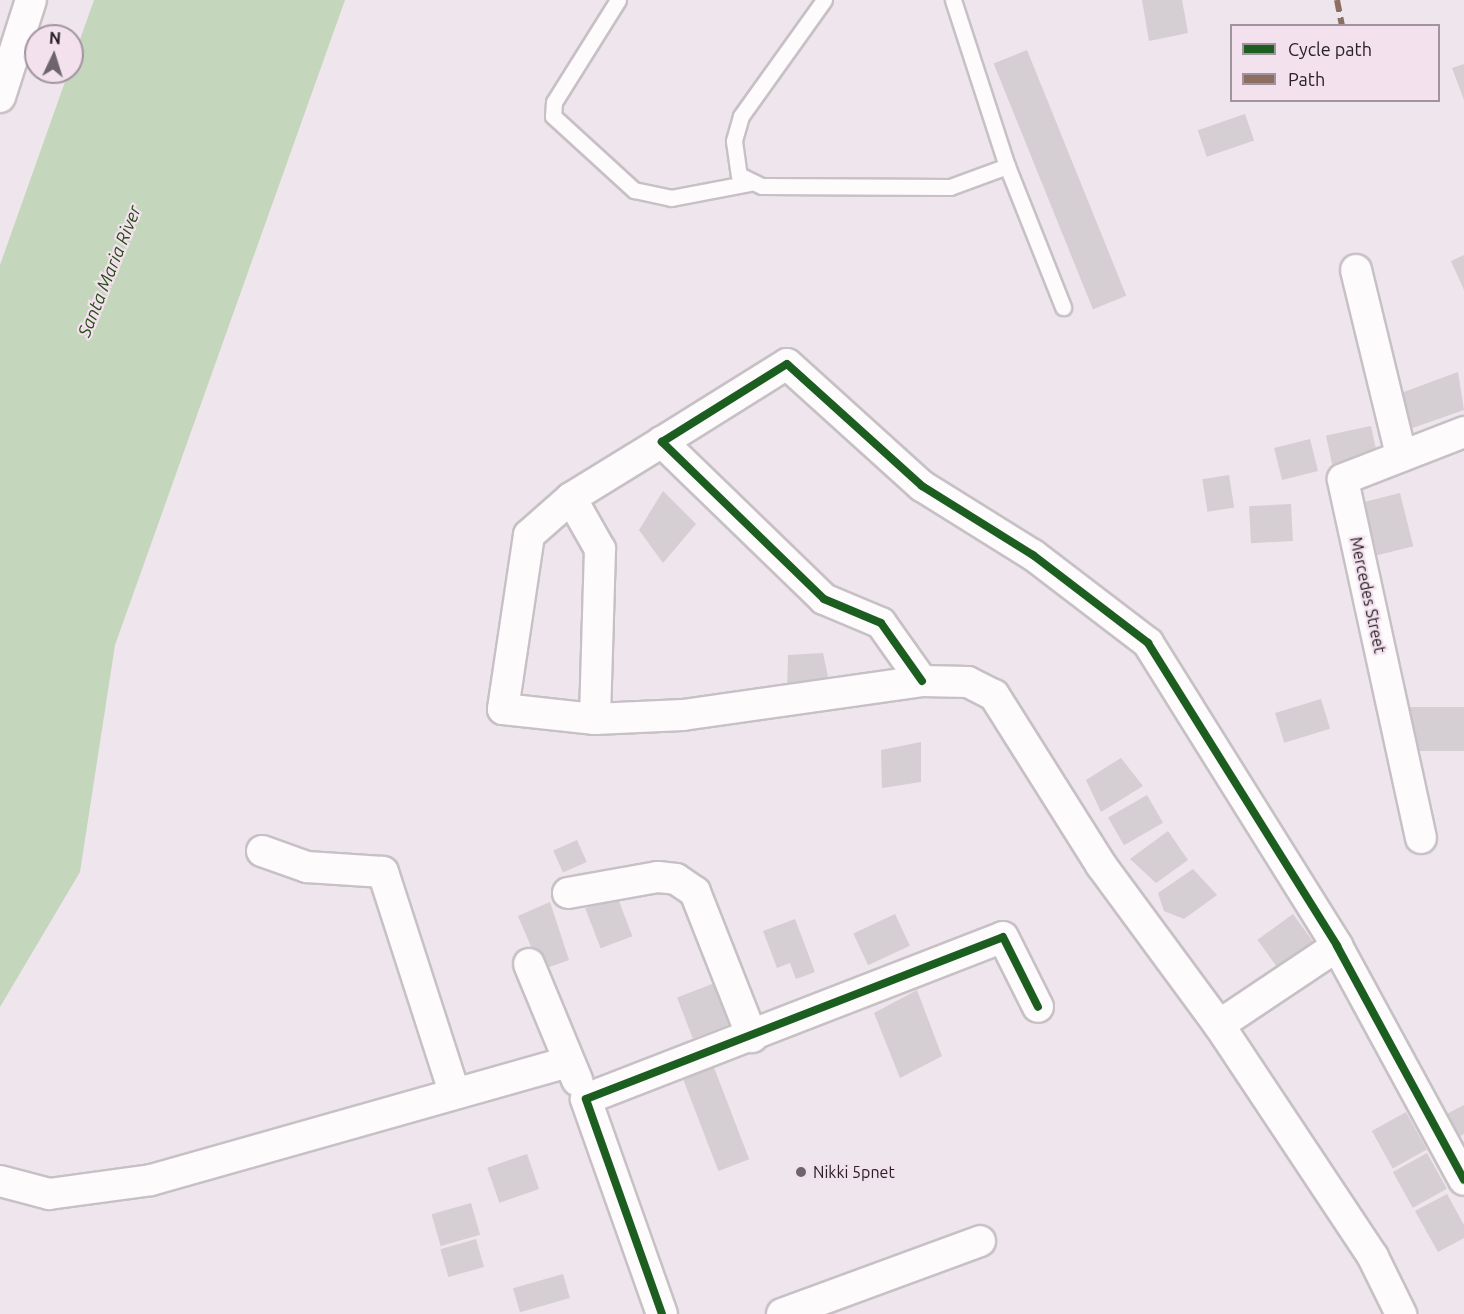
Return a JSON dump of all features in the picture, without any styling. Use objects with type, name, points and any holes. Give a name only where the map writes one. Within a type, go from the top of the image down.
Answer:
[{"type":"street","points":[[0,97],[31,0]]},
{"type":"street","points":[[1356,270],[1401,454]]},
{"type":"street","points":[[1401,1314],[1373,1257],[1219,1025],[1101,865],[994,695],[968,682],[922,681],[683,715],[595,719],[503,709],[529,535],[571,498],[787,364],[922,486],[1033,555],[1148,644],[1337,946],[1464,1180]]},
{"type":"street","name":"Mercedes Street","points":[[1421,838],[1343,479],[1401,454],[1464,432]]},
{"type":"street","points":[[662,442],[824,599],[881,623],[922,681]]},
{"type":"street","points":[[571,498],[600,549],[595,719]]},
{"type":"street","points":[[262,851],[307,867],[383,872],[454,1092]]},
{"type":"street","points":[[568,893],[658,877],[676,879],[695,892],[752,1036]]},
{"type":"street","points":[[586,1099],[1003,937],[1038,1007]]},
{"type":"street","points":[[1219,1025],[1337,946]]},
{"type":"street","points":[[529,964],[586,1099],[662,1314]]},
{"type":"street","points":[[0,1181],[49,1194],[151,1180],[454,1092],[569,1062]]},
{"type":"street","points":[[782,1314],[980,1241]]},
{"type":"lane","points":[[618,0],[554,102],[553,116],[634,190],[671,198],[750,183],[950,187],[1007,166]]},
{"type":"lane","points":[[750,183],[739,175],[734,158],[741,116],[825,0]]},
{"type":"lane","points":[[952,0],[1007,166],[1063,307]]},
{"type":"water","name":"Santa Maria River","points":[[94,0],[345,0],[115,645],[80,872],[0,1007],[0,265],[64,84],[84,84],[84,28]]},
{"type":"building","points":[[1142,0],[1182,0],[1188,33],[1149,41]]},
{"type":"building","points":[[1027,50],[1126,296],[1093,309],[994,63]]},
{"type":"building","points":[[1464,64],[1464,100],[1452,68]]},
{"type":"building","points":[[1245,114],[1254,140],[1207,157],[1198,130]]},
{"type":"building","points":[[1464,255],[1464,290],[1451,261]]},
{"type":"building","points":[[1458,372],[1464,410],[1404,431],[1393,396]]},
{"type":"building","points":[[1371,426],[1377,454],[1332,464],[1326,436]]},
{"type":"building","points":[[1310,439],[1318,471],[1282,480],[1274,448]]},
{"type":"building","points":[[1229,475],[1234,508],[1207,512],[1202,479]]},
{"type":"building","points":[[663,491],[696,524],[663,563],[639,530]]},
{"type":"building","points":[[1400,493],[1413,546],[1377,555],[1364,502]]},
{"type":"building","points":[[1291,504],[1293,541],[1251,543],[1249,506]]},
{"type":"building","points":[[823,653],[830,686],[787,691],[788,655]]},
{"type":"building","points":[[1321,699],[1330,729],[1284,743],[1275,713]]},
{"type":"building","points":[[1410,707],[1464,707],[1464,751],[1410,751]]},
{"type":"building","points":[[921,742],[921,782],[882,788],[881,750]]},
{"type":"building","points":[[1121,758],[1143,786],[1101,812],[1086,780]]},
{"type":"building","points":[[1147,795],[1163,823],[1124,845],[1108,818]]},
{"type":"building","points":[[1168,831],[1188,860],[1156,883],[1130,859]]},
{"type":"building","points":[[577,840],[587,862],[563,873],[553,851]]},
{"type":"building","points":[[1193,869],[1217,895],[1184,919],[1164,911],[1158,893]]},
{"type":"building","points":[[617,896],[632,936],[601,948],[585,908]]},
{"type":"building","points":[[550,902],[569,960],[541,970],[518,916]]},
{"type":"building","points":[[895,914],[910,946],[868,965],[853,933]]},
{"type":"building","points":[[1293,914],[1313,942],[1277,967],[1257,940]]},
{"type":"building","points":[[795,919],[815,972],[796,979],[790,963],[777,968],[763,931]]},
{"type":"building","points":[[720,981],[736,1022],[693,1039],[677,997]]},
{"type":"building","points":[[917,990],[942,1056],[900,1078],[874,1013]]},
{"type":"building","points":[[713,1065],[749,1159],[718,1171],[682,1077]]},
{"type":"building","points":[[1464,1105],[1464,1134],[1451,1141],[1439,1118]]},
{"type":"building","points":[[1406,1112],[1427,1150],[1393,1169],[1372,1131]]},
{"type":"building","points":[[1427,1153],[1447,1189],[1413,1208],[1393,1172]]},
{"type":"building","points":[[527,1154],[539,1189],[499,1203],[487,1168]]},
{"type":"building","points":[[1447,1194],[1464,1225],[1464,1238],[1438,1252],[1415,1211]]},
{"type":"building","points":[[471,1203],[480,1235],[441,1246],[432,1214]]},
{"type":"building","points":[[476,1239],[484,1267],[448,1277],[440,1249]]},
{"type":"building","points":[[563,1274],[570,1298],[520,1312],[513,1288]]},
{"type":"marked path","points":[[1337,0],[1342,24]]},
{"type":"cycle path","points":[[922,681],[881,623],[824,599],[662,442],[787,364],[922,486],[1033,555],[1148,643],[1337,946],[1464,1180]]},
{"type":"cycle path","points":[[662,1314],[586,1099],[1003,937],[1038,1007]]},
{"type":"place","name":"Nikki 5pnet","points":[[801,1172]]}]
